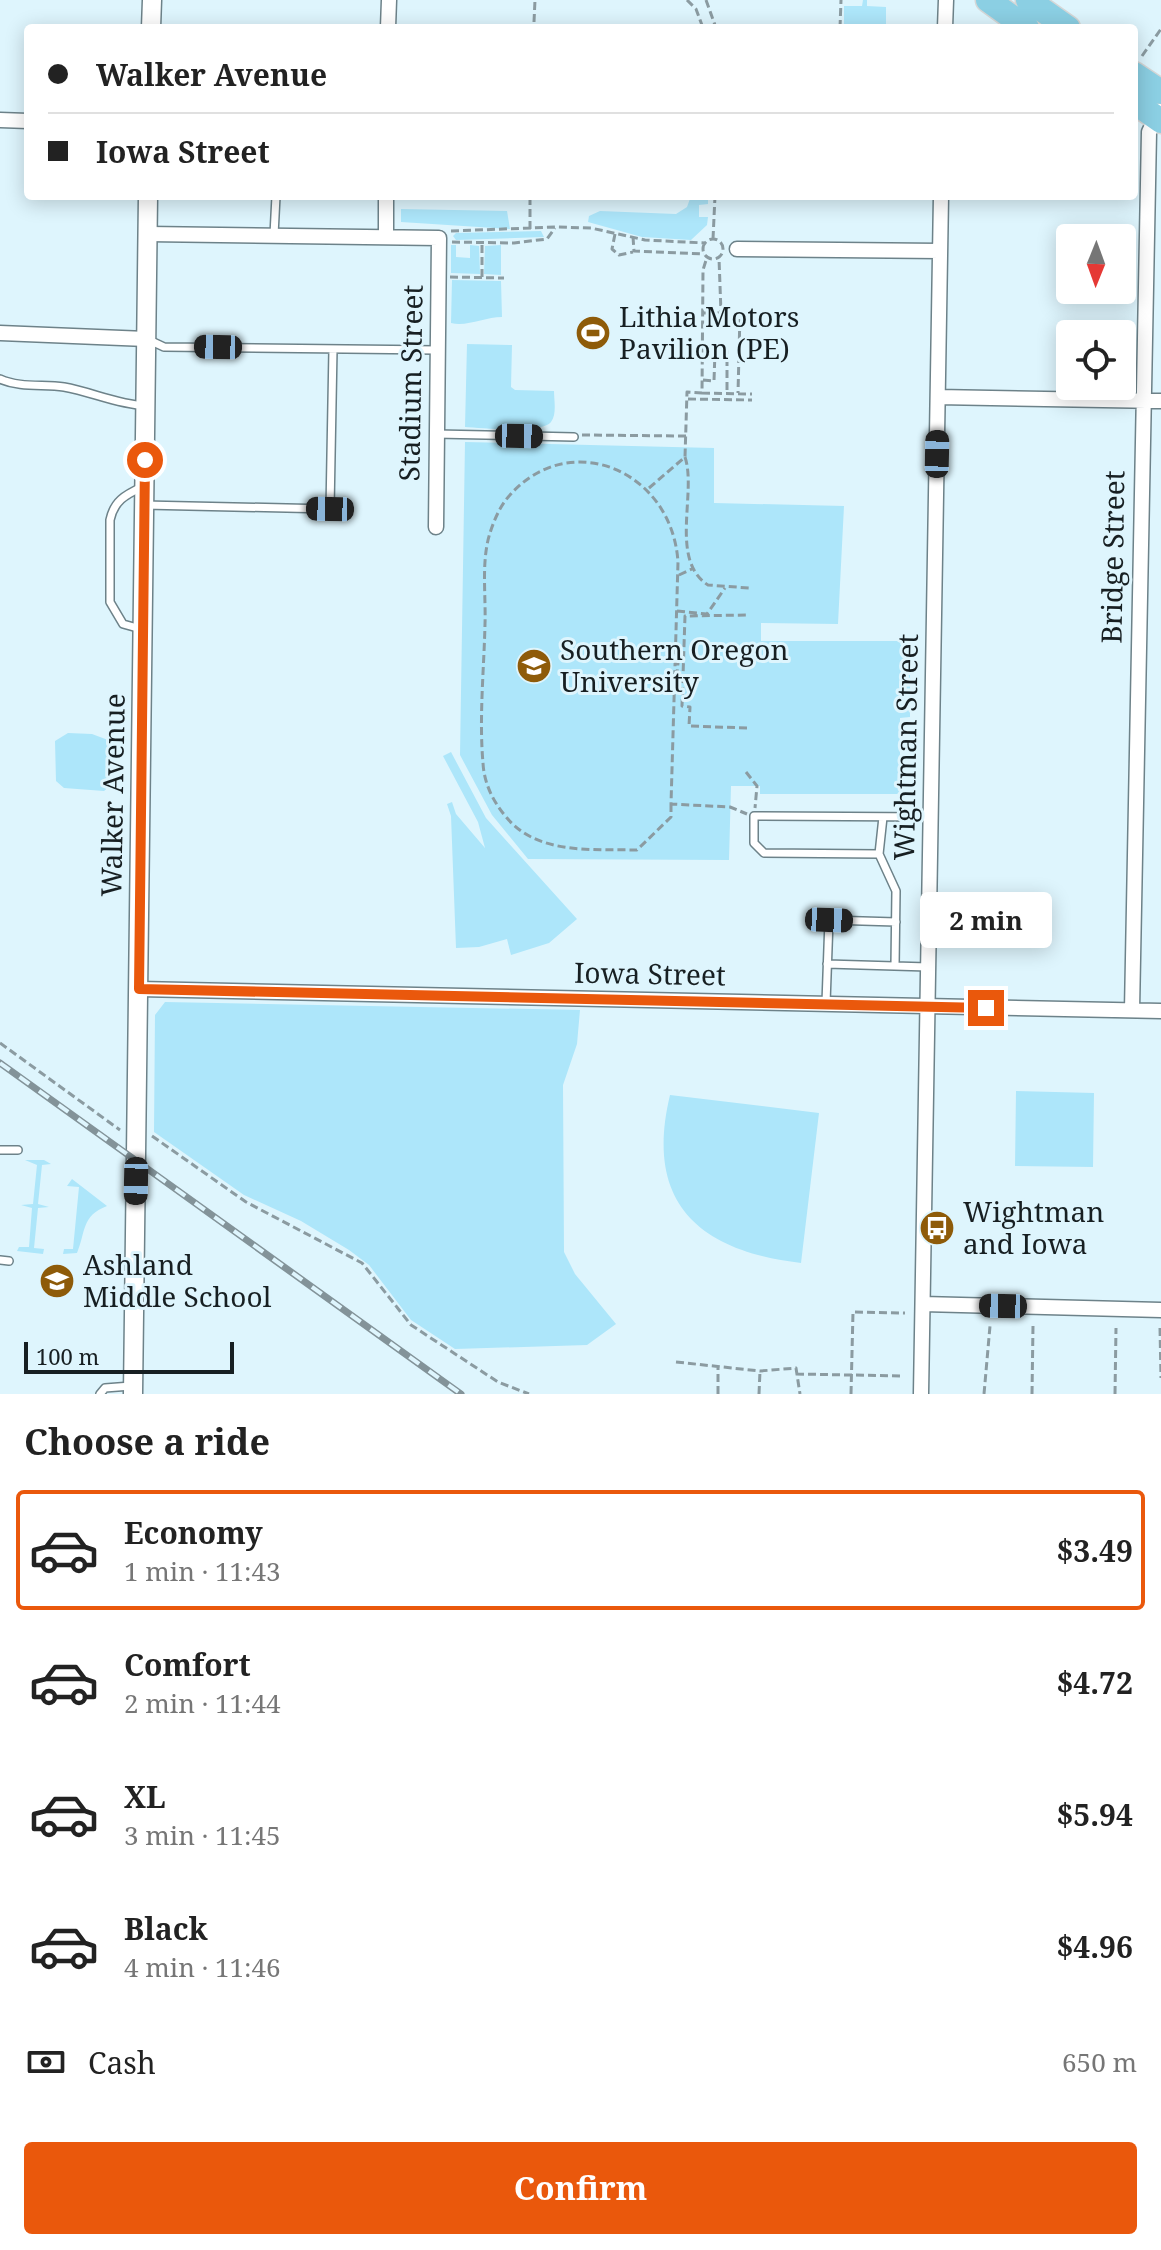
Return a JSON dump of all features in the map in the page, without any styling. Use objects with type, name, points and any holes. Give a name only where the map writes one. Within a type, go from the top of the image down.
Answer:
[{"type":"main road","points":[[988,0],[1021,24]]},
{"type":"main road","points":[[1028,0],[1062,24]]},
{"type":"main road","points":[[1138,65],[1159,109]]},
{"type":"main road","points":[[1138,103],[1159,109]]},
{"type":"street","points":[[151,24],[152,0]]},
{"type":"street","points":[[388,24],[389,0]]},
{"type":"street","points":[[945,24],[946,0]]},
{"type":"street","name":"Bridge Street","points":[[1132,1010],[1142,401],[1152,247],[1149,132],[1159,109]]},
{"type":"street","points":[[0,120],[24,121]]},
{"type":"street","name":"Walker Avenue","points":[[133,1390],[148,200]]},
{"type":"street","points":[[386,200],[386,237]]},
{"type":"street","name":"Wightman Street","points":[[921,1394],[941,200]]},
{"type":"street","points":[[148,234],[444,240]]},
{"type":"street","name":"Stadium Street","points":[[436,527],[438,276],[444,240]]},
{"type":"street","points":[[737,249],[940,251]]},
{"type":"street","points":[[0,333],[146,339]]},
{"type":"street","points":[[938,397],[1161,401]]},
{"type":"street","name":"Iowa Street","points":[[139,989],[1161,1011]]},
{"type":"street","points":[[923,1304],[1161,1310]]},
{"type":"lane","points":[[274,235],[276,200]]},
{"type":"lane","points":[[146,339],[164,347],[437,350]]},
{"type":"lane","points":[[143,630],[123,624],[110,602],[110,520],[113,508],[123,497],[144,496],[330,509],[333,349]]},
{"type":"lane","points":[[0,379],[19,385],[62,387],[112,403],[146,406]]},
{"type":"lane","points":[[436,434],[574,437]]},
{"type":"lane","points":[[879,854],[769,854],[754,843],[754,816],[931,817]]},
{"type":"lane","points":[[883,817],[879,854],[896,891],[895,966]]},
{"type":"lane","points":[[826,1003],[829,920],[896,922]]},
{"type":"lane","points":[[827,964],[928,967]]},
{"type":"lane","points":[[0,1150],[18,1150]]},
{"type":"lane","points":[[100,1394],[105,1388],[133,1390]]},
{"type":"path","points":[[534,22],[535,0]]},
{"type":"path","points":[[691,0],[701,24]]},
{"type":"path","points":[[706,0],[715,24]]},
{"type":"path","points":[[840,24],[841,0]]},
{"type":"path","points":[[1138,65],[1161,29]]},
{"type":"path","points":[[530,200],[530,230]]},
{"type":"path","points":[[713,239],[715,200]]},
{"type":"path","points":[[556,227],[547,239],[444,240],[449,231],[556,227],[591,228],[633,237],[705,243],[713,239]]},
{"type":"path","points":[[615,234],[612,249],[619,255],[629,255],[634,251],[719,258]]},
{"type":"path","points":[[633,237],[634,251]]},
{"type":"path","points":[[713,239],[723,247],[719,258],[722,269],[721,313]]},
{"type":"path","points":[[482,242],[482,277]]},
{"type":"path","points":[[702,393],[705,243]]},
{"type":"path","points":[[438,276],[504,278]]},
{"type":"path","points":[[704,313],[740,314],[738,393]]},
{"type":"path","points":[[703,380],[714,381],[715,351],[727,351],[727,393]]},
{"type":"path","points":[[749,588],[708,585],[694,568],[688,542],[689,468],[685,457],[687,392],[752,394]]},
{"type":"path","points":[[687,399],[752,400]]},
{"type":"path","points":[[574,437],[686,436]]},
{"type":"path","points":[[649,488],[685,457]]},
{"type":"path","points":[[585,463],[620,470],[649,488],[671,521],[677,540],[671,817],[637,850],[564,848],[527,834],[508,820],[487,785],[483,764],[487,549],[504,501],[525,482],[553,467],[585,463]]},
{"type":"path","points":[[678,575],[694,568]]},
{"type":"path","points":[[707,614],[725,588]]},
{"type":"path","points":[[677,611],[749,615]]},
{"type":"path","points":[[707,614],[685,616],[681,661],[682,706],[690,707],[689,726],[747,728]]},
{"type":"path","points":[[675,676],[681,661],[676,645]]},
{"type":"path","points":[[671,804],[730,807],[754,816],[757,786],[746,772]]},
{"type":"path","points":[[0,1043],[122,1132]]},
{"type":"path","points":[[152,1136],[246,1202],[362,1263],[411,1325],[498,1382],[529,1394]]},
{"type":"path","points":[[851,1394],[853,1312],[905,1313]]},
{"type":"path","points":[[984,1394],[990,1326]]},
{"type":"path","points":[[1032,1394],[1033,1326]]},
{"type":"path","points":[[1115,1394],[1116,1328]]},
{"type":"path","points":[[1160,1328],[1161,1378]]},
{"type":"path","points":[[676,1362],[760,1371],[796,1368],[800,1394]]},
{"type":"path","points":[[718,1366],[718,1394]]},
{"type":"path","points":[[759,1394],[760,1371]]},
{"type":"path","points":[[796,1374],[904,1376]]},
{"type":"shaded area","points":[[863,0],[867,0],[867,6],[886,7],[886,24],[844,24],[844,6],[862,6]]},
{"type":"shaded area","points":[[690,200],[708,200],[708,204],[699,205],[699,217],[708,217],[707,225],[691,240],[642,237],[588,222],[589,216],[600,211],[676,214],[687,207]]},
{"type":"shaded area","points":[[401,209],[507,211],[510,229],[401,222]]},
{"type":"shaded area","points":[[541,231],[544,237],[456,240],[453,236],[456,233]]},
{"type":"shaded area","points":[[451,245],[456,245],[456,257],[470,258],[470,245],[479,246],[480,274],[451,273]]},
{"type":"shaded area","points":[[501,245],[501,275],[484,274],[485,246]]},
{"type":"shaded area","points":[[452,280],[501,281],[502,317],[451,323]]},
{"type":"shaded area","points":[[467,344],[512,345],[511,387],[515,390],[554,391],[555,411],[551,422],[524,429],[465,427]]},
{"type":"shaded area","points":[[465,442],[714,448],[714,503],[844,506],[838,624],[761,623],[761,641],[910,641],[910,717],[900,718],[900,794],[760,794],[760,786],[731,786],[729,860],[528,859],[492,815],[460,755]]},
{"type":"shaded area","points":[[68,733],[92,734],[108,740],[111,785],[104,791],[64,788],[56,781],[55,741]]},
{"type":"shaded area","points":[[451,752],[486,818],[577,919],[549,943],[511,955],[507,939],[479,947],[456,948],[451,816],[447,804],[452,802],[456,814],[485,848],[478,822],[443,756]]},
{"type":"shaded area","points":[[165,1002],[580,1010],[577,1044],[563,1085],[564,1252],[575,1274],[616,1324],[587,1345],[455,1349],[411,1320],[369,1265],[349,1250],[301,1221],[244,1195],[154,1132],[155,1015]]},
{"type":"shaded area","points":[[1016,1091],[1094,1093],[1093,1167],[1015,1166]]},
{"type":"shaded area","points":[[670,1095],[819,1113],[801,1263],[765,1257],[734,1247],[708,1233],[688,1215],[673,1192],[665,1165],[664,1133]]},
{"type":"shaded area","points":[[25,1160],[44,1160],[51,1164],[42,1165],[38,1204],[49,1207],[38,1208],[34,1248],[44,1249],[43,1254],[17,1251],[19,1247],[29,1247],[32,1208],[21,1205],[33,1204],[37,1165]]},
{"type":"shaded area","points":[[72,1179],[107,1206],[88,1220],[77,1253],[63,1254],[64,1249],[73,1249],[79,1187],[67,1186]]},
{"type":"railway","points":[[0,1063],[461,1394]]},
{"type":"place","name":"Lithia Motors Pavilion (PE)","points":[[593,333]]},
{"type":"place","name":"Southern Oregon University","points":[[534,666]]},
{"type":"place","name":"Wightman and Iowa","points":[[937,1228]]},
{"type":"place","name":"Ashland Middle School","points":[[57,1281]]},
{"type":"route","points":[[145,460],[139,989],[986,1008]]}]
